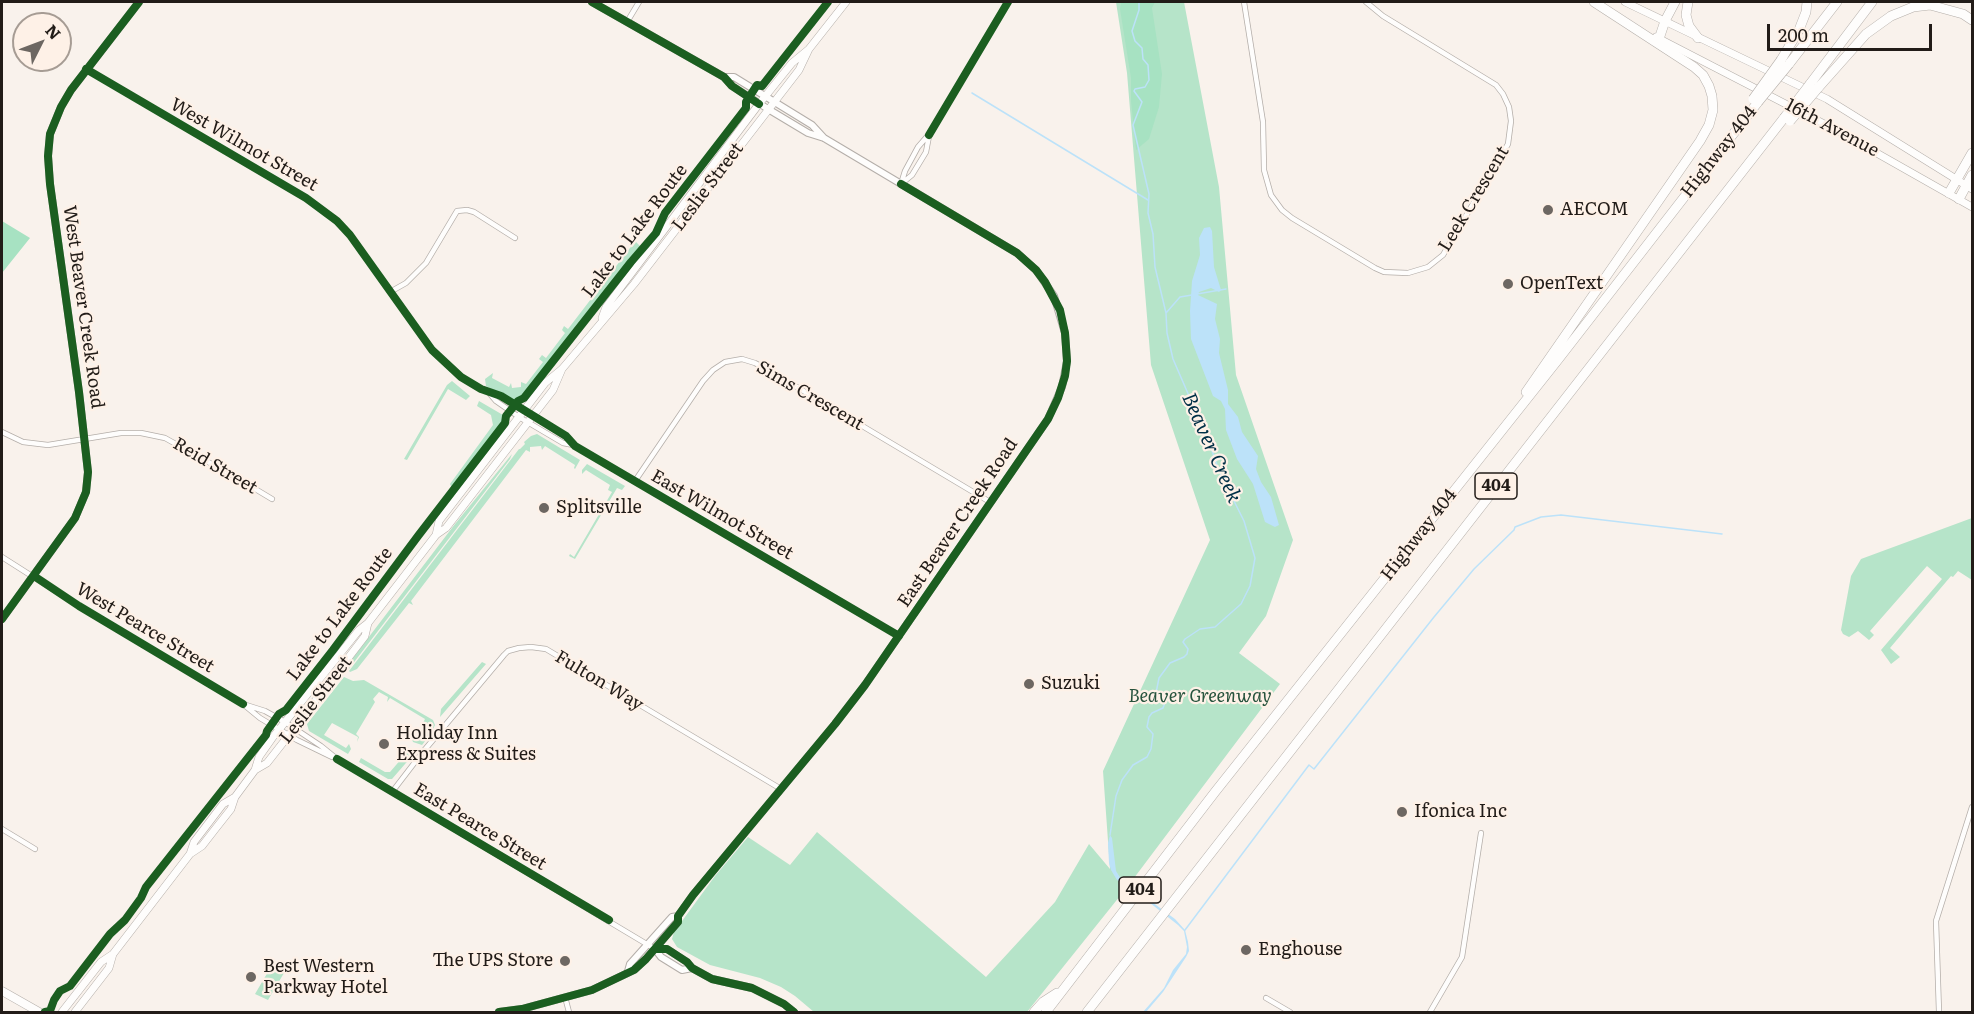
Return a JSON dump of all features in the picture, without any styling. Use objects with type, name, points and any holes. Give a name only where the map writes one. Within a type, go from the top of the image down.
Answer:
[{"type":"highway","points":[[1496,438],[1700,141],[1709,125],[1713,110],[1712,96],[1703,75],[1594,2]]},
{"type":"highway","points":[[1659,39],[1675,2]]},
{"type":"highway","points":[[1688,2],[1686,15],[1689,26],[1698,38]]},
{"type":"highway","points":[[1785,62],[1806,12],[1807,2]]},
{"type":"highway","points":[[1785,62],[1837,2]]},
{"type":"highway","points":[[1814,86],[1872,2]]},
{"type":"highway","points":[[1814,86],[1866,34],[1891,16],[1912,7],[1930,5],[1955,11],[1972,20]]},
{"type":"highway","name":"Highway 404","points":[[1046,1012],[1215,792],[1557,361],[1745,118],[1785,62]]},
{"type":"highway","name":"Highway 404","points":[[1087,1012],[1631,312],[1814,86]]},
{"type":"highway","points":[[1949,193],[1972,153]]},
{"type":"highway","points":[[1959,199],[1970,187],[1972,175]]},
{"type":"highway","points":[[1092,1012],[1118,973]]},
{"type":"highway","points":[[1034,1012],[1043,1002],[1065,988]]},
{"type":"main road","name":"Leslie Street","points":[[602,321],[606,307],[765,96],[792,63],[809,49],[846,2]]},
{"type":"main road","name":"16th Avenue","points":[[1594,2],[1659,39],[1836,130],[1972,207]]},
{"type":"main road","name":"16th Avenue","points":[[1625,2],[1827,99],[1970,187]]},
{"type":"main road","name":"Leslie Street","points":[[436,535],[439,521],[545,383],[562,369],[634,284],[799,70],[809,49]]},
{"type":"main road","name":"Leslie Street","points":[[62,1012],[101,962],[113,954],[190,854],[194,842],[217,811],[223,804],[235,797],[255,770],[259,757],[285,722],[359,630],[368,623],[436,535],[446,528],[531,419],[553,390],[562,369]]},
{"type":"main road","name":"Leslie Street","points":[[255,770],[267,763],[294,729],[365,636],[368,623]]},
{"type":"main road","name":"Leslie Street","points":[[75,1012],[109,968],[113,954]]},
{"type":"main road","points":[[2,991],[39,1012]]},
{"type":"street","name":"West Beaver Creek Road","points":[[2,619],[69,528],[83,501],[88,472],[50,184],[48,156],[50,134],[61,106],[86,69],[139,2]]},
{"type":"street","points":[[592,2],[724,78],[759,104]]},
{"type":"street","points":[[627,22],[639,2]]},
{"type":"street","points":[[901,184],[918,147],[929,135],[1008,2]]},
{"type":"street","name":"Leek Crescent","points":[[1244,2],[1263,122],[1264,170],[1271,195],[1282,210],[1292,218],[1375,268],[1384,272],[1408,273],[1428,267],[1443,255],[1508,144],[1511,122],[1509,107],[1496,85],[1383,16],[1366,2]]},
{"type":"street","name":"West Wilmot Street","points":[[86,69],[322,209],[351,235],[432,350],[461,377],[490,394],[496,401],[531,419]]},
{"type":"street","points":[[724,78],[734,77],[774,102]]},
{"type":"street","name":"East Beaver Creek Road","points":[[774,102],[812,125],[824,138]]},
{"type":"street","name":"East Beaver Creek Road","points":[[628,971],[630,964],[672,917],[678,915],[846,710],[1048,419],[1065,376],[1067,361],[1065,333],[1060,310],[1054,296],[1036,270],[1017,253],[824,138],[808,133],[759,104]]},
{"type":"street","points":[[901,184],[912,175],[926,152],[929,135]]},
{"type":"street","points":[[390,292],[406,283],[426,263],[457,211],[474,212],[515,238]]},
{"type":"street","name":"Sims Crescent","points":[[635,481],[703,381],[725,362],[742,359],[770,371],[990,502]]},
{"type":"street","name":"East Wilmot Street","points":[[531,419],[563,443],[575,446],[752,546],[899,636]]},
{"type":"street","name":"Reid Street","points":[[2,432],[23,442],[48,445],[130,432],[165,438],[272,500]]},
{"type":"street","name":"West Pearce Street","points":[[2,557],[70,601],[243,704],[260,718],[289,735]]},
{"type":"street","name":"Fulton Way","points":[[392,792],[492,667],[508,651],[531,647],[546,649],[781,789]]},
{"type":"street","name":"West Pearce Street","points":[[243,704],[265,711],[294,729]]},
{"type":"street","name":"East Pearce Street","points":[[294,729],[337,759],[656,949]]},
{"type":"street","name":"East Pearce Street","points":[[289,735],[317,752],[337,759]]},
{"type":"street","points":[[1939,1012],[1936,921],[1972,807]]},
{"type":"street","points":[[2,829],[35,849]]},
{"type":"street","points":[[1430,1012],[1462,957],[1480,833]]},
{"type":"street","name":"East Beaver Creek Road","points":[[515,1012],[592,990],[634,970],[656,949],[678,922],[678,915]]},
{"type":"street","points":[[656,949],[667,950],[687,962],[692,968],[717,981],[752,988],[784,1004],[794,1012]]},
{"type":"street","points":[[565,997],[569,1012]]},
{"type":"street","points":[[1266,998],[1290,1012]]},
{"type":"street","name":"East Beaver Creek Road","points":[[499,1012],[522,1009]]},
{"type":"green space","name":"Beaver Greenway","points":[[1116,2],[1184,2],[1219,187],[1236,375],[1293,540],[1266,616],[1239,653],[1280,684],[1128,886],[1027,1012],[814,1012],[781,987],[760,978],[710,965],[677,947],[672,939],[674,932],[715,876],[748,837],[790,865],[817,832],[986,977],[1055,902],[1089,844],[1110,869],[1103,771],[1210,540],[1151,365],[1127,73]]},
{"type":"green space","points":[[1121,2],[1155,2],[1152,8],[1162,74],[1159,107],[1149,139],[1136,150],[1131,78],[1120,9]]},
{"type":"green space","points":[[2,221],[30,238],[2,273]]},
{"type":"green space","points":[[633,239],[641,247],[640,252],[630,260],[523,398],[514,401],[486,386],[485,379],[493,373],[492,378],[509,387],[511,383],[512,388],[521,387],[521,382],[526,384],[543,362],[539,359],[542,355],[546,358],[565,333],[562,330],[564,326],[568,329],[591,299],[588,296],[590,292],[595,295],[611,273],[607,270],[610,267],[614,269],[633,244],[630,241]]},
{"type":"green space","points":[[452,381],[470,396],[466,400],[448,389],[407,460],[404,459],[447,385]]},
{"type":"green space","points":[[479,401],[503,415],[506,420],[452,488],[450,484],[493,425],[491,415],[477,406]]},
{"type":"green space","points":[[537,434],[580,460],[575,469],[575,465],[545,446],[542,450],[541,446],[530,447],[530,452],[526,450],[411,601],[413,605],[409,603],[357,669],[350,672],[525,444],[524,442]]},
{"type":"green space","points":[[512,454],[348,670],[349,663],[455,524]]},
{"type":"green space","points":[[587,464],[625,486],[622,490],[617,488],[575,559],[569,556],[570,554],[574,557],[612,492],[608,490],[610,485],[586,470],[582,474]]},
{"type":"green space","points":[[1972,518],[1972,580],[1958,571],[1953,577],[1951,576],[1890,648],[1900,657],[1891,664],[1881,650],[1942,579],[1927,566],[1870,631],[1874,635],[1869,640],[1858,631],[1849,637],[1843,634],[1841,630],[1851,576],[1861,559]]},
{"type":"green space","points":[[482,662],[486,664],[440,717],[441,709]]},
{"type":"green space","points":[[344,677],[353,681],[364,680],[433,720],[435,725],[430,735],[422,745],[413,742],[412,739],[416,741],[427,727],[423,723],[425,719],[390,698],[387,702],[388,697],[379,692],[373,699],[375,702],[356,734],[359,737],[357,742],[358,737],[332,723],[324,735],[346,748],[349,744],[351,749],[348,754],[309,731],[307,724]]},
{"type":"green space","points":[[407,747],[412,750],[412,756],[392,779],[388,779],[359,762],[361,758],[385,772],[390,772],[409,750]]},
{"type":"green space","points":[[272,965],[284,973],[268,1000],[255,994]]},
{"type":"water","points":[[1210,227],[1214,267],[1221,290],[1219,292],[1211,288],[1199,292],[1198,295],[1217,304],[1215,319],[1220,339],[1219,353],[1228,390],[1228,404],[1238,417],[1242,432],[1258,456],[1256,469],[1271,497],[1279,525],[1275,527],[1265,522],[1253,484],[1237,459],[1226,430],[1225,409],[1221,401],[1213,396],[1191,339],[1192,281],[1200,255],[1199,238],[1204,228]]},
{"type":"water","points":[[1110,835],[1116,871],[1121,879],[1175,919],[1185,930],[1188,942],[1189,951],[1186,957],[1163,992],[1146,1012],[1143,1012],[1164,988],[1173,970],[1186,954],[1184,931],[1131,888],[1117,880],[1109,863]]},
{"type":"waterway","name":"Beaver Creek","points":[[1110,835],[1116,796],[1122,780],[1133,765],[1147,757],[1151,749],[1153,734],[1147,727],[1149,717],[1163,708],[1167,697],[1167,695],[1156,693],[1159,678],[1170,663],[1187,654],[1188,649],[1183,642],[1185,639],[1200,629],[1215,627],[1241,604],[1250,586],[1255,558],[1244,521],[1219,471],[1173,359],[1167,333],[1166,313],[1155,267],[1153,234],[1148,213],[1149,194],[1133,125],[1142,102],[1134,91],[1145,87],[1149,80],[1148,65],[1143,59],[1142,48],[1135,41],[1132,31],[1139,10],[1139,2]]},
{"type":"waterway","points":[[972,93],[1148,200]]},
{"type":"waterway","points":[[1197,294],[1226,289]]},
{"type":"waterway","points":[[1166,313],[1180,297],[1192,295]]},
{"type":"waterway","points":[[1185,930],[1309,765],[1314,769],[1434,617],[1474,569],[1515,527],[1541,517],[1561,515],[1722,534]]},
{"type":"cycle path","points":[[2,619],[75,518],[86,492],[88,472],[50,184],[48,156],[50,134],[71,90],[139,2]]},
{"type":"cycle path","points":[[592,2],[724,77],[732,86],[759,104]]},
{"type":"cycle path","name":"Lake to Lake Route","points":[[45,1012],[50,1011],[60,991],[70,986],[110,934],[125,920],[146,887],[266,735],[279,714],[286,710],[333,650],[505,423],[506,416],[518,401],[524,398],[656,233],[665,213],[746,108],[746,102],[757,85],[762,86],[828,2]]},
{"type":"cycle path","points":[[929,135],[1008,2]]},
{"type":"cycle path","points":[[86,69],[306,198],[337,221],[350,235],[432,350],[461,377],[481,389],[501,396],[566,436],[575,446],[899,636]]},
{"type":"cycle path","points":[[499,1012],[522,1009],[592,990],[634,970],[646,959],[678,922],[678,916],[693,895],[865,685],[1048,419],[1058,398],[1067,361],[1065,333],[1060,310],[1045,282],[1036,270],[1017,253],[901,184]]},
{"type":"cycle path","points":[[34,576],[79,606],[243,704]]},
{"type":"cycle path","points":[[337,759],[609,920]]},
{"type":"cycle path","points":[[655,949],[667,949],[692,968],[712,979],[752,988],[784,1004],[794,1012]]},
{"type":"place","name":"AECOM","points":[[1548,210]]},
{"type":"place","name":"OpenText","points":[[1508,284]]},
{"type":"place","name":"Splitsville","points":[[544,508]]},
{"type":"place","name":"Suzuki","points":[[1029,684]]},
{"type":"place","name":"Holiday Inn Express & Suites","points":[[384,744]]},
{"type":"place","name":"Ifonica Inc","points":[[1402,812]]},
{"type":"place","name":"Enghouse","points":[[1246,950]]},
{"type":"place","name":"The UPS Store","points":[[565,961]]},
{"type":"place","name":"Best Western Parkway Hotel","points":[[251,977]]}]
